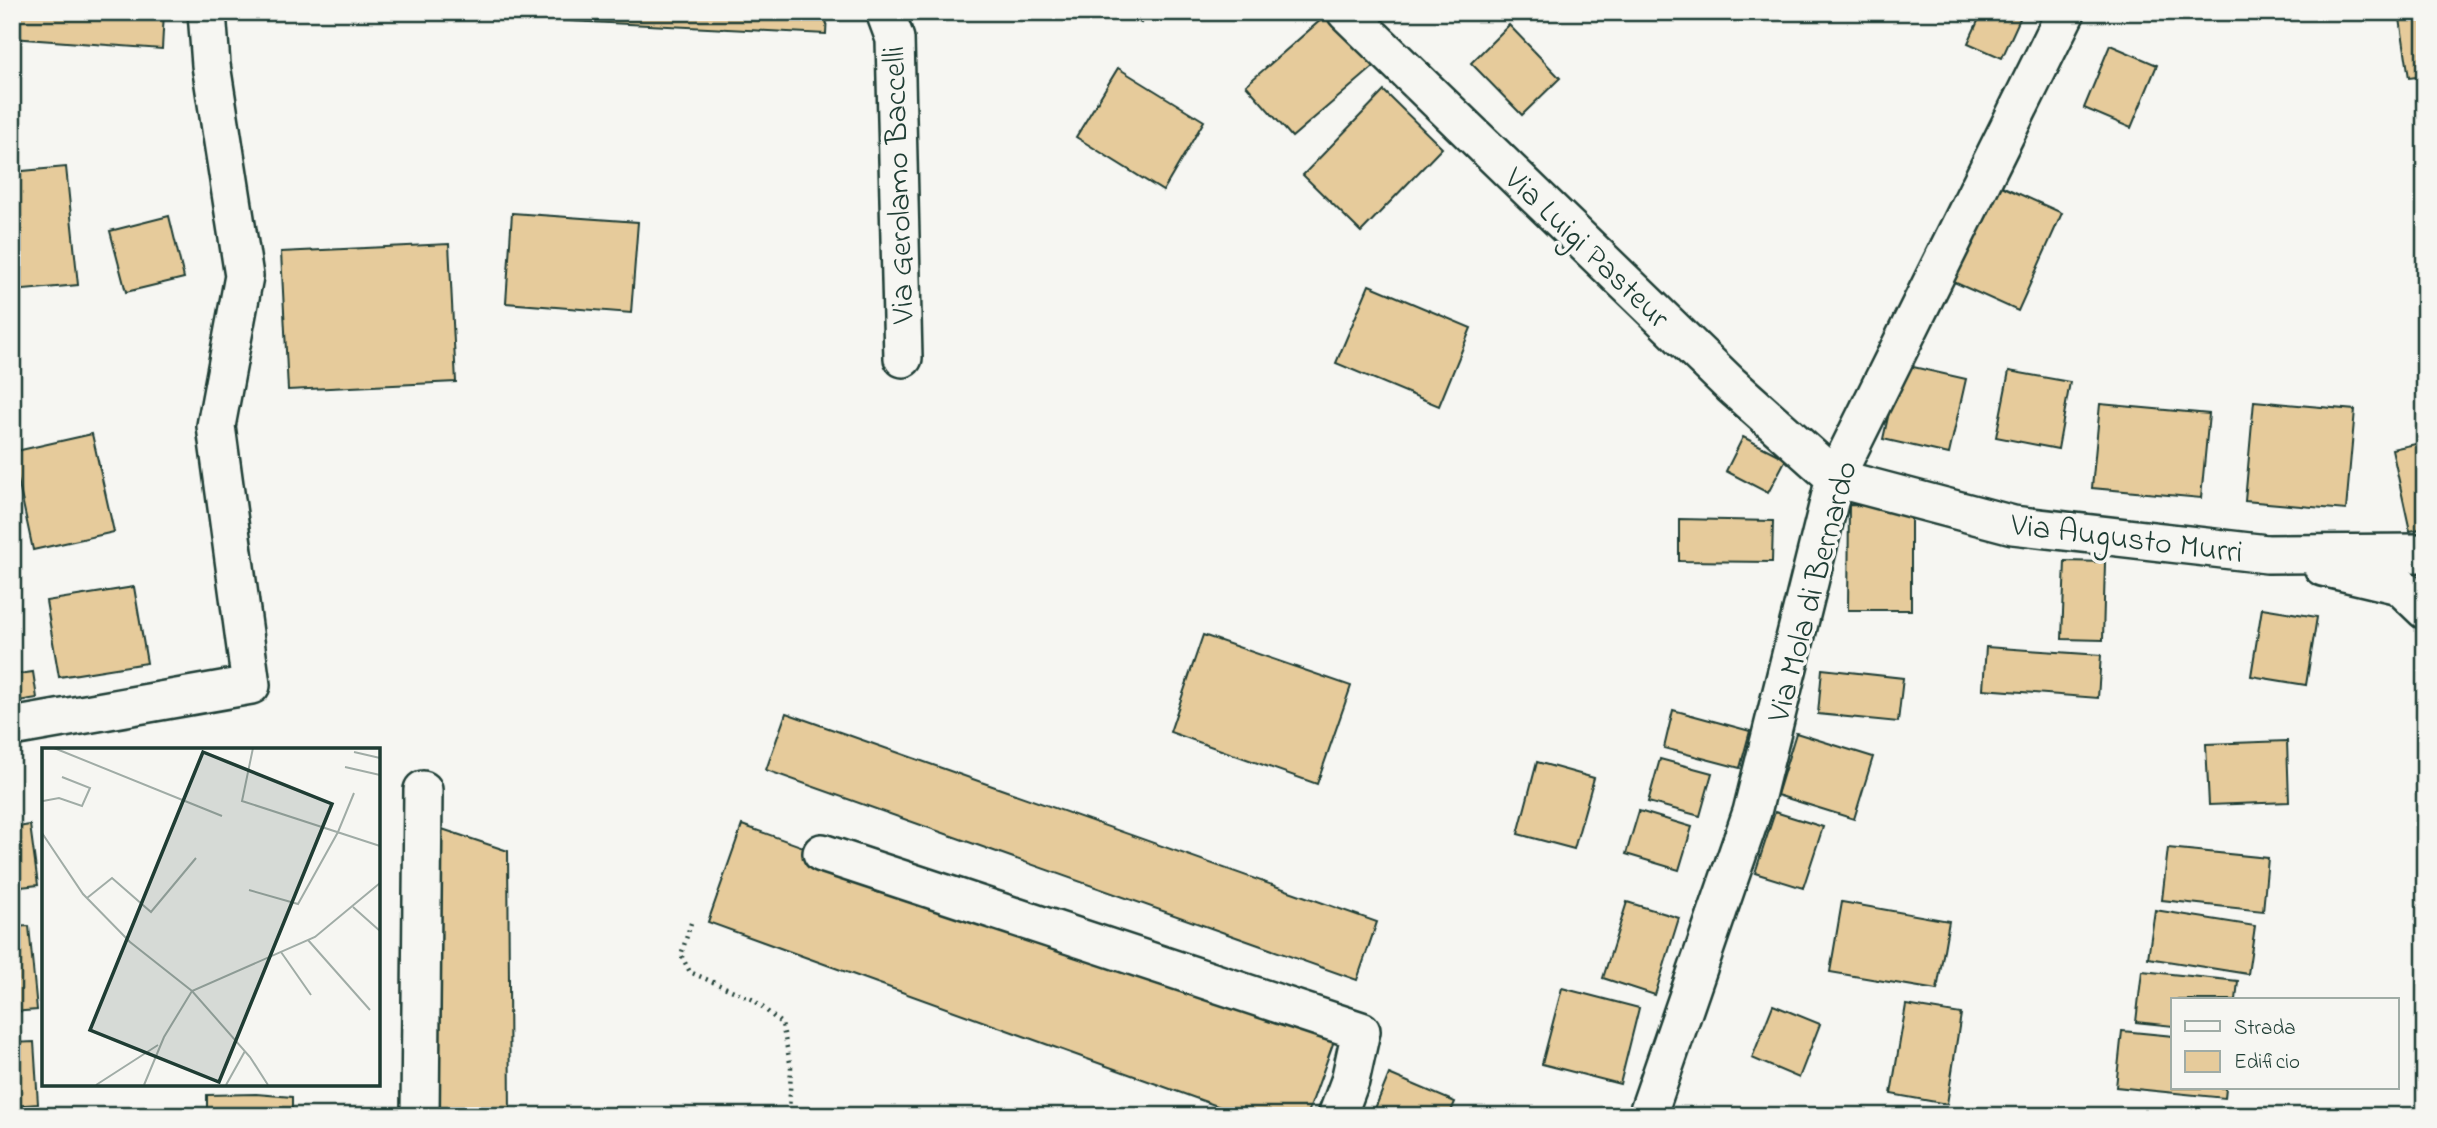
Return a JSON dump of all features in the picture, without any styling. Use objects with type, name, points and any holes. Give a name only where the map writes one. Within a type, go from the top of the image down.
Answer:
[{"type":"street","points":[[12,727],[251,685],[216,426],[244,276],[211,65],[207,12]]},
{"type":"street","name":"Via Gerolamo Baccelli","points":[[885,12],[895,39],[903,358]]},
{"type":"street","name":"Via Luigi Pasteur","points":[[1346,12],[1731,385],[1835,478]]},
{"type":"street","name":"Via Mola di Bernardo","points":[[1647,1116],[1752,812],[1835,478],[2066,12]]},
{"type":"street","name":"Via Augusto Murri","points":[[1835,478],[2012,525],[2267,554],[2425,553]]},
{"type":"street","points":[[2267,554],[2399,586],[2425,610]]},
{"type":"street","points":[[421,1116],[423,790]]},
{"type":"street","points":[[822,853],[1361,1031],[1350,1081],[1336,1116]]},
{"type":"path","points":[[691,923],[681,955],[690,972],[754,1000],[782,1024],[791,1067],[789,1116]]},
{"type":"building","points":[[12,12],[164,12],[162,49],[12,38]]},
{"type":"building","points":[[392,12],[827,12],[826,34]]},
{"type":"building","points":[[1123,12],[1147,12],[1141,23]]},
{"type":"building","points":[[1330,12],[1377,64],[1292,137],[1246,85]]},
{"type":"building","points":[[1982,12],[2023,12],[2002,58],[1968,43]]},
{"type":"building","points":[[2399,12],[2425,12],[2425,76],[2409,78]]},
{"type":"building","points":[[1509,25],[1560,78],[1522,115],[1471,63]]},
{"type":"building","points":[[2110,45],[2157,65],[2131,128],[2084,108]]},
{"type":"building","points":[[1118,68],[1204,121],[1163,191],[1076,137]]},
{"type":"building","points":[[1384,91],[1442,148],[1361,232],[1303,175]]},
{"type":"building","points":[[66,167],[78,285],[13,291],[12,172]]},
{"type":"building","points":[[1988,180],[2062,213],[2018,311],[1945,278]]},
{"type":"building","points":[[512,213],[638,222],[631,313],[506,303]]},
{"type":"building","points":[[169,216],[184,278],[126,292],[110,231]]},
{"type":"building","points":[[449,244],[456,382],[288,390],[281,252]]},
{"type":"building","points":[[1369,285],[1471,328],[1439,406],[1336,363]]},
{"type":"building","points":[[1900,364],[1966,379],[1949,454],[1883,439]]},
{"type":"building","points":[[2009,371],[2070,382],[2058,449],[1996,437]]},
{"type":"building","points":[[2254,401],[2355,410],[2346,510],[2245,501]]},
{"type":"building","points":[[2100,404],[2209,414],[2201,498],[2092,488]]},
{"type":"building","points":[[92,434],[114,532],[33,550],[12,452]]},
{"type":"building","points":[[1743,437],[1786,459],[1768,493],[1726,471]]},
{"type":"building","points":[[2425,442],[2425,528],[2410,531],[2392,449]]},
{"type":"building","points":[[1849,505],[1911,506],[1911,610],[1848,610]]},
{"type":"building","points":[[1679,519],[1773,521],[1772,562],[1679,561]]},
{"type":"building","points":[[2065,561],[2105,562],[2103,640],[2062,639]]},
{"type":"building","points":[[134,587],[147,663],[59,677],[46,601]]},
{"type":"building","points":[[2262,608],[2317,617],[2306,685],[2251,676]]},
{"type":"building","points":[[1203,635],[1351,686],[1317,784],[1170,732]]},
{"type":"building","points":[[1986,647],[2101,655],[2098,698],[1983,689]]},
{"type":"building","points":[[1822,669],[1903,678],[1898,722],[1818,714]]},
{"type":"building","points":[[33,672],[37,698],[12,702],[12,675]]},
{"type":"building","points":[[1673,710],[1750,731],[1740,768],[1664,748]]},
{"type":"building","points":[[786,713],[1377,922],[1357,980],[766,770]]},
{"type":"building","points":[[1796,733],[1873,757],[1854,819],[1777,795]]},
{"type":"building","points":[[2287,741],[2289,802],[2209,805],[2206,744]]},
{"type":"building","points":[[1660,759],[1712,773],[1700,816],[1648,802]]},
{"type":"building","points":[[1537,762],[1594,778],[1574,849],[1518,834]]},
{"type":"building","points":[[1639,811],[1692,827],[1679,870],[1626,854]]},
{"type":"building","points":[[1775,812],[1823,827],[1803,888],[1755,873]]},
{"type":"building","points":[[30,825],[38,885],[12,888],[12,828]]},
{"type":"building","points":[[742,825],[1335,1038],[1307,1116],[1245,1116],[708,922]]},
{"type":"building","points":[[433,826],[508,851],[510,1116],[434,1116]]},
{"type":"building","points":[[2168,848],[2268,858],[2263,911],[2162,900]]},
{"type":"building","points":[[1627,902],[1679,918],[1655,995],[1603,978]]},
{"type":"building","points":[[1842,902],[1949,921],[1937,990],[1830,972]]},
{"type":"building","points":[[2155,910],[2255,926],[2248,974],[2148,958]]},
{"type":"building","points":[[29,926],[37,1010],[12,1012],[12,927]]},
{"type":"building","points":[[2142,971],[2238,981],[2236,998],[2171,998],[2171,1026],[2136,1022]]},
{"type":"building","points":[[1562,988],[1639,1008],[1620,1084],[1542,1064]]},
{"type":"building","points":[[1773,1005],[1820,1024],[1799,1078],[1752,1058]]},
{"type":"building","points":[[1906,1005],[1961,1014],[1947,1104],[1891,1094]]},
{"type":"building","points":[[2122,1031],[2171,1036],[2171,1090],[2226,1090],[2225,1098],[2116,1087]]},
{"type":"building","points":[[34,1042],[38,1104],[12,1106],[12,1043]]},
{"type":"building","points":[[1389,1074],[1455,1102],[1449,1116],[1372,1116]]},
{"type":"building","points":[[256,1094],[292,1097],[292,1116],[207,1116],[207,1095]]}]
